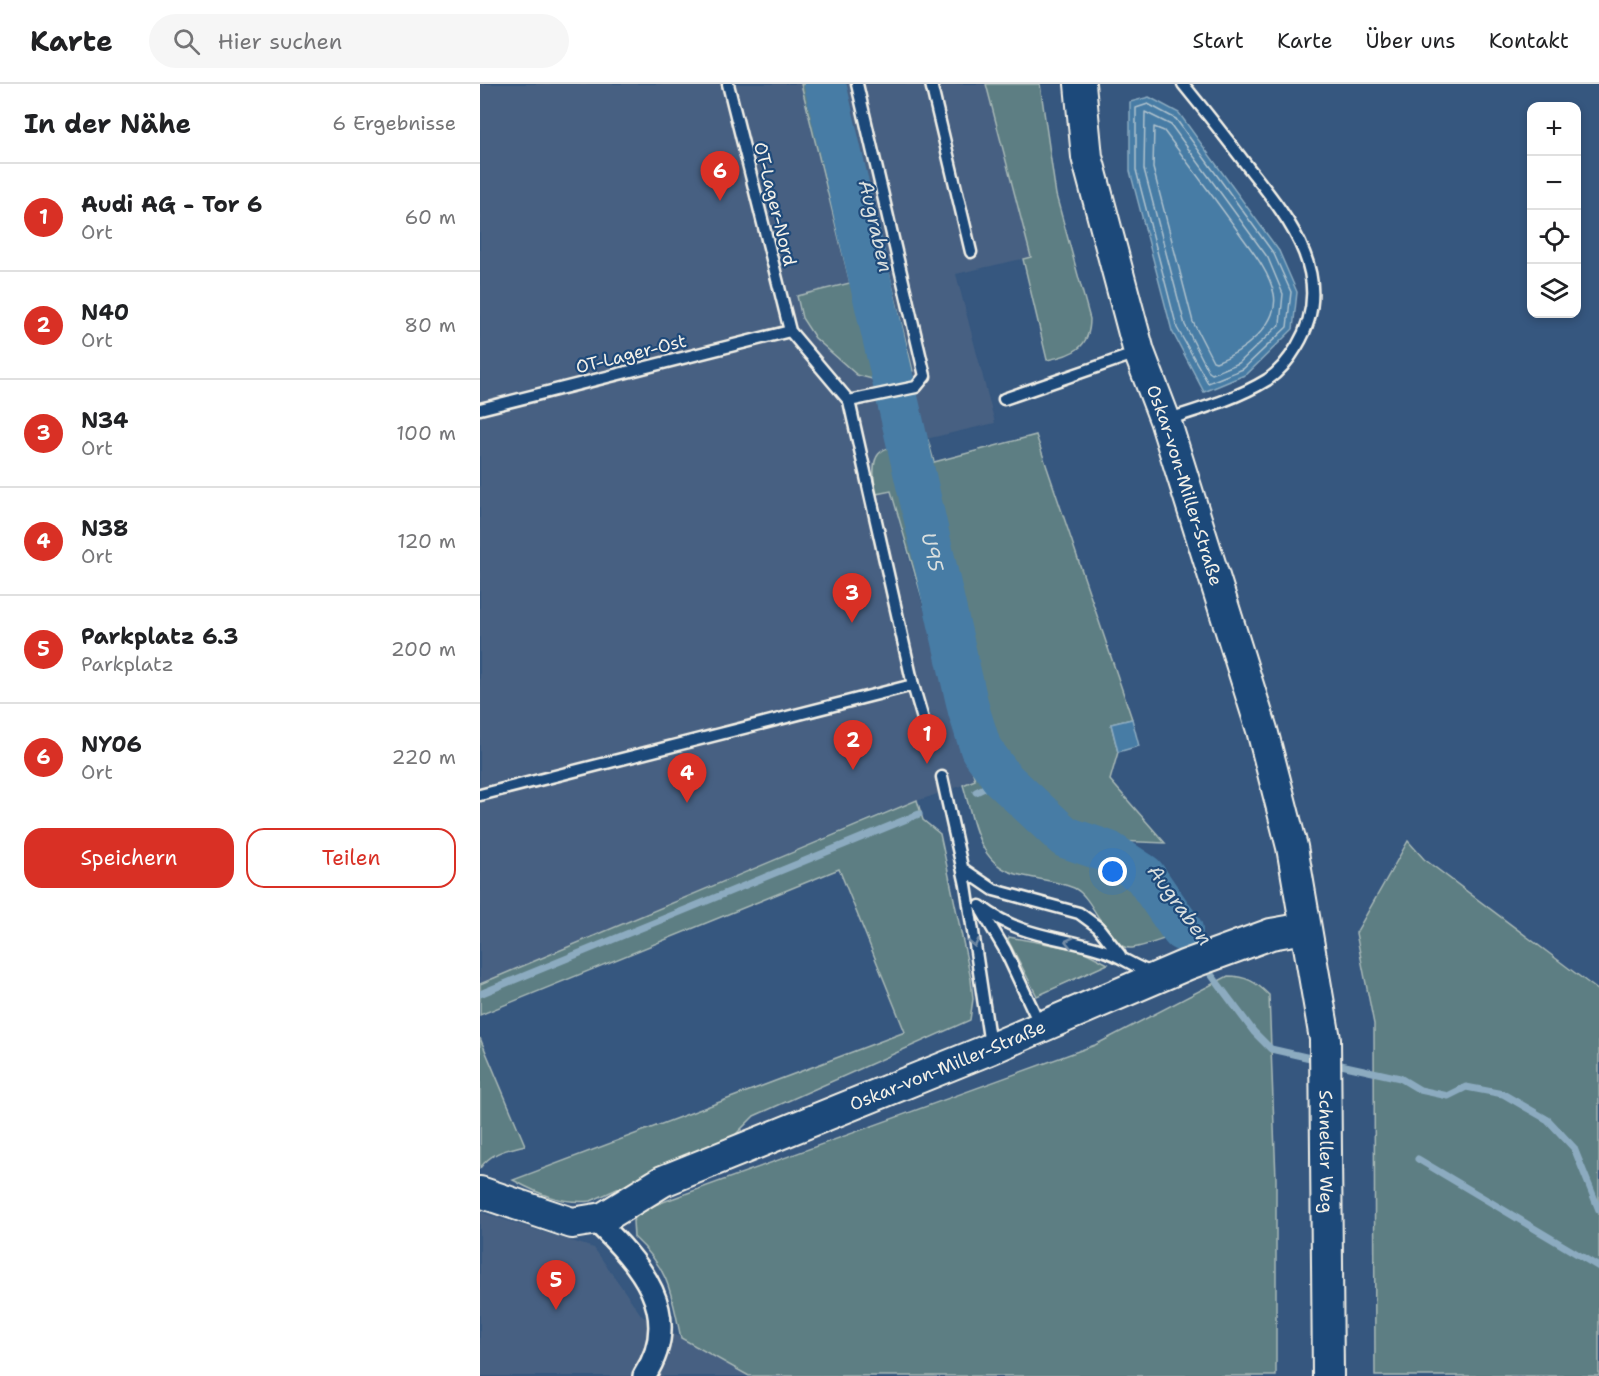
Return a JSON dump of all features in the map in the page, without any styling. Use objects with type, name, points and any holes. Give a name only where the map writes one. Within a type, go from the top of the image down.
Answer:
[{"type":"main road","name":"Oskar-von-Miller-Straße","points":[[480,1192],[572,1223],[595,1220],[612,1213],[663,1181],[990,1049],[1040,1025],[1213,954],[1272,934],[1305,928],[1292,847],[1262,730],[1166,420],[1139,352],[1087,157],[1080,84]]},
{"type":"main road","name":"Schneller Weg","points":[[1305,928],[1325,1039],[1328,1084],[1328,1376]]},
{"type":"street","points":[[595,1220],[642,1273],[661,1313],[662,1336],[655,1360],[644,1376]]},
{"type":"lane","name":"OT-Lager-Nord","points":[[728,84],[789,331]]},
{"type":"lane","points":[[849,401],[916,387],[925,376],[857,84]]},
{"type":"lane","points":[[931,84],[971,252]]},
{"type":"lane","points":[[1166,420],[1234,397],[1269,379],[1291,356],[1306,331],[1312,301],[1311,270],[1303,244],[1281,208],[1183,84]]},
{"type":"lane","points":[[789,331],[849,401],[913,685],[927,733]]},
{"type":"lane","name":"OT-Lager-Ost","points":[[480,409],[789,331]]},
{"type":"lane","points":[[1004,399],[1139,352]]},
{"type":"lane","points":[[480,795],[913,685]]},
{"type":"lane","points":[[942,777],[966,885],[990,1049]]},
{"type":"lane","points":[[963,869],[994,891],[1080,913],[1098,927],[1124,959]]},
{"type":"lane","points":[[966,885],[1005,950],[1040,1025]]},
{"type":"lane","points":[[980,906],[1008,926],[1025,932],[1101,949],[1124,959],[1137,968],[1174,970]]},
{"type":"shaded area","points":[[480,84],[986,84],[1031,257],[956,274],[995,423],[887,448],[881,452],[906,549],[975,781],[885,812],[480,985]]},
{"type":"shaded area","points":[[480,1212],[594,1248],[642,1316],[749,1376],[480,1376]]},
{"type":"green space","points":[[801,84],[843,84],[913,371],[872,379],[857,375],[815,338],[802,318],[797,296],[850,283]]},
{"type":"green space","points":[[986,84],[1040,84],[1056,195],[1090,319],[1087,337],[1083,343],[1065,356],[1047,360],[1023,259],[1031,257]]},
{"type":"green space","points":[[1036,435],[1132,719],[1111,724],[1118,752],[1110,780],[1165,843],[1066,839],[1141,882],[1176,935],[1138,947],[1123,947],[1115,941],[1088,902],[1074,888],[1006,870],[994,862],[986,852],[975,827],[963,785],[975,780],[891,491],[876,494],[874,465],[877,456],[890,447],[928,440],[934,462]]},
{"type":"green space","points":[[917,800],[923,820],[940,834],[971,979],[973,999],[970,1020],[754,1116],[735,1135],[591,1201],[569,1201],[550,1197],[513,1180],[905,1032],[839,869],[480,1015],[480,984]]},
{"type":"green space","points":[[1408,841],[1424,859],[1599,991],[1599,1376],[1375,1376],[1374,1024],[1356,933]]},
{"type":"green space","points":[[1009,937],[1081,950],[1108,964],[1037,996],[1008,940]]},
{"type":"green space","points":[[1228,976],[1250,981],[1269,995],[1276,1179],[1276,1376],[749,1376],[681,1338],[671,1295],[662,1272],[655,1260],[634,1237],[633,1221],[641,1210],[1095,1045]]},
{"type":"green space","points":[[480,1038],[525,1145],[495,1155],[480,1168]]},
{"type":"water","points":[[1149,97],[1179,113],[1279,251],[1297,292],[1293,329],[1247,374],[1204,392],[1172,331],[1130,171],[1130,102]]},
{"type":"water","points":[[1132,719],[1139,746],[1118,752],[1111,724]]},
{"type":"waterway","name":"Augraben","points":[[825,84],[969,711],[981,749],[1003,779],[1065,837],[1109,852],[1144,875],[1182,930]]},
{"type":"waterway","name":"Augraben","points":[[826,84],[894,375]]},
{"type":"waterway","name":"Augraben","points":[[910,443],[969,711],[981,749],[1003,779],[1065,837],[1109,852],[1144,875],[1196,953]]},
{"type":"waterway","points":[[976,792],[1003,779]]},
{"type":"waterway","points":[[480,994],[919,814]]},
{"type":"waterway","name":"Augraben","points":[[1204,965],[1254,1032],[1271,1049],[1319,1060]]},
{"type":"waterway","name":"Augraben","points":[[1332,1063],[1400,1078],[1420,1090],[1448,1096],[1466,1087],[1503,1094],[1548,1120],[1574,1148],[1599,1210]]},
{"type":"waterway","name":"Augraben","points":[[1418,1159],[1599,1267]]},
{"type":"place","name":"NY06","points":[[720,201]]},
{"type":"place","name":"N34","points":[[852,623]]},
{"type":"place","name":"Audi AG - Tor 6","points":[[927,764]]},
{"type":"place","name":"N40","points":[[853,770]]},
{"type":"place","name":"N38","points":[[687,803]]},
{"type":"place","name":"Parkplatz 6.3","points":[[556,1310]]},
{"type":"water label","name":"U95","points":[[935,551]]}]
